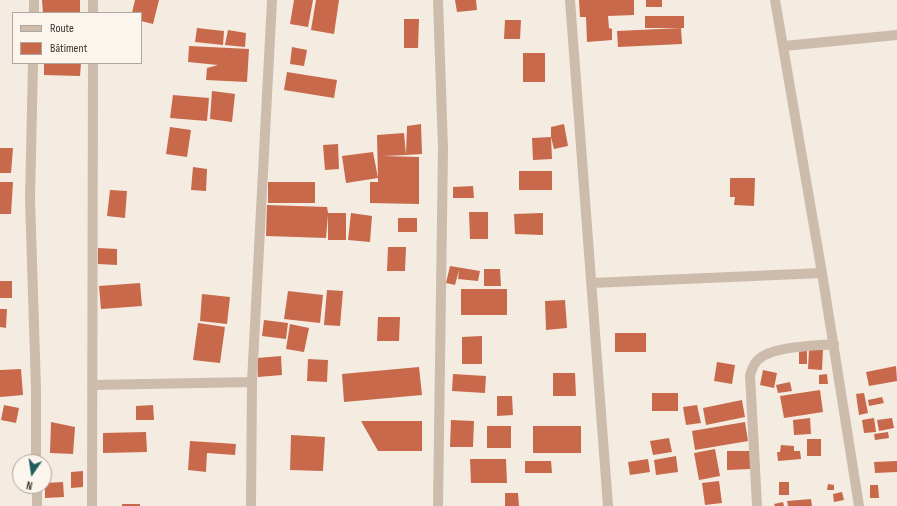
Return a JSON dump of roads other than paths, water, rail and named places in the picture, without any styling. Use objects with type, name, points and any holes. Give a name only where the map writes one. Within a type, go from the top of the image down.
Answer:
[{"type":"street","points":[[34,0],[34,12]]},
{"type":"street","points":[[92,0],[93,12]]},
{"type":"street","points":[[251,506],[252,382],[272,0]]},
{"type":"street","points":[[438,0],[443,148],[438,506]]},
{"type":"street","points":[[570,0],[608,506]]},
{"type":"street","points":[[775,0],[834,344],[859,506]]},
{"type":"street","points":[[784,46],[897,35]]},
{"type":"street","points":[[33,64],[30,199],[36,389],[36,454]]},
{"type":"street","points":[[92,506],[93,64]]},
{"type":"street","points":[[592,283],[822,273]]},
{"type":"street","points":[[756,506],[750,375],[757,360],[765,354],[778,350],[834,344]]},
{"type":"street","points":[[92,385],[252,382]]},
{"type":"street","points":[[37,494],[37,506]]}]
